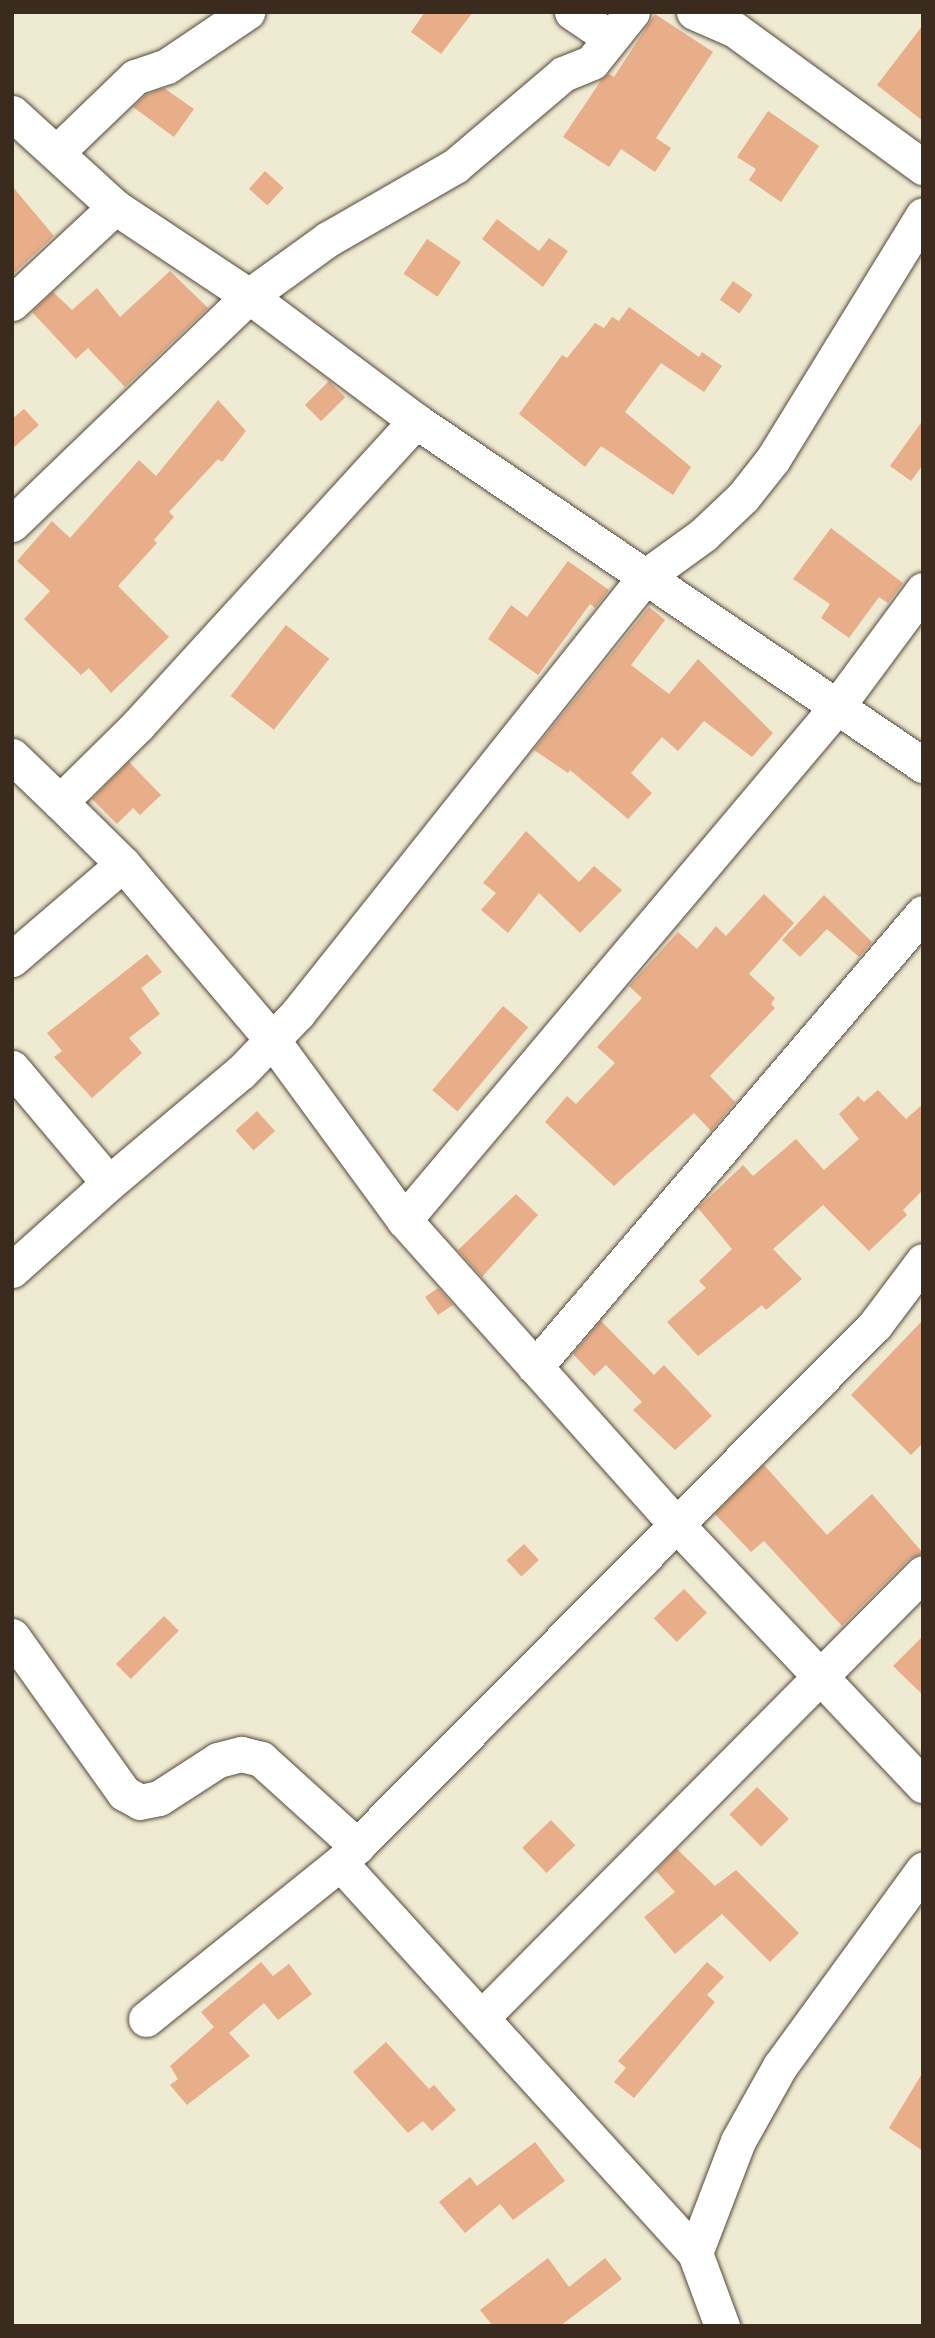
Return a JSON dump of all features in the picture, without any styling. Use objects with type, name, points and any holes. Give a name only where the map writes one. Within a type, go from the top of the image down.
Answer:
[{"type":"street","points":[[57,152],[135,77],[167,66],[247,12]]},
{"type":"street","points":[[12,524],[249,296],[328,239],[454,166],[563,74],[592,62],[621,25],[572,12]]},
{"type":"street","points":[[694,12],[735,30],[923,167]]},
{"type":"street","points":[[12,113],[115,207],[249,296],[416,421],[835,709],[923,765]]},
{"type":"street","points":[[12,303],[115,207]]},
{"type":"street","points":[[12,1270],[272,1041],[645,576],[703,535],[743,497],[773,459],[923,215]]},
{"type":"street","points":[[60,802],[138,725],[416,421]]},
{"type":"street","points":[[404,1220],[835,709],[923,590]]},
{"type":"street","points":[[12,756],[123,863],[272,1041],[404,1220],[675,1523],[923,1785]]},
{"type":"street","points":[[12,959],[123,863]]},
{"type":"street","points":[[535,1367],[923,913]]},
{"type":"street","points":[[12,1068],[108,1183]]},
{"type":"street","points":[[146,2019],[349,1855],[675,1523],[875,1325],[923,1261]]},
{"type":"street","points":[[481,2018],[818,1675],[923,1573]]},
{"type":"street","points":[[12,1636],[124,1793],[140,1802],[159,1798],[218,1760],[241,1754],[261,1759],[349,1855],[481,2018],[695,2253],[722,2326]]},
{"type":"street","points":[[695,2253],[738,2141],[780,2066],[923,1870]]},
{"type":"building","points":[[425,12],[473,12],[441,54],[411,32]]},
{"type":"building","points":[[655,14],[713,52],[656,138],[671,148],[655,172],[621,149],[609,167],[563,137],[602,79],[609,74],[614,77]]},
{"type":"building","points":[[923,25],[923,121],[877,85]]},
{"type":"building","points":[[164,88],[194,109],[174,137],[133,107],[146,95]]},
{"type":"building","points":[[768,111],[819,146],[781,202],[749,180],[756,169],[737,157]]},
{"type":"building","points":[[265,171],[284,188],[268,206],[249,189]]},
{"type":"building","points":[[12,186],[54,236],[12,275]]},
{"type":"building","points":[[497,219],[539,251],[549,238],[568,251],[543,287],[482,239]]},
{"type":"building","points":[[427,239],[461,262],[438,297],[404,274]]},
{"type":"building","points":[[170,271],[208,308],[125,387],[88,348],[76,359],[32,312],[53,292],[72,310],[97,288],[120,317]]},
{"type":"building","points":[[733,281],[753,295],[739,314],[720,300]]},
{"type":"building","points":[[629,307],[699,357],[702,352],[722,366],[704,392],[661,363],[625,412],[691,467],[673,495],[601,446],[585,467],[519,414],[562,355],[567,358],[595,323],[604,328],[612,317],[619,321]]},
{"type":"building","points":[[329,381],[345,397],[321,421],[305,405]]},
{"type":"building","points":[[218,400],[246,431],[222,462],[218,459],[169,512],[174,517],[154,540],[157,543],[118,586],[169,637],[111,693],[89,668],[81,675],[24,619],[50,591],[17,561],[52,521],[70,538],[139,460],[156,476]]},
{"type":"building","points":[[24,409],[39,425],[12,449],[12,419]]},
{"type":"building","points":[[923,420],[923,465],[911,481],[890,466]]},
{"type":"building","points":[[831,528],[903,583],[888,603],[879,597],[849,638],[821,618],[830,604],[793,579]]},
{"type":"building","points":[[568,561],[609,590],[595,608],[590,604],[538,675],[488,639],[511,605],[527,617]]},
{"type":"building","points":[[649,607],[665,620],[631,665],[669,694],[698,659],[773,733],[752,757],[704,721],[678,751],[662,737],[631,773],[652,793],[628,819],[570,770],[568,773],[534,750]]},
{"type":"building","points":[[286,625],[329,659],[274,730],[231,696]]},
{"type":"building","points":[[129,762],[161,795],[140,815],[133,808],[117,824],[92,799]]},
{"type":"building","points":[[526,831],[579,882],[594,866],[622,890],[580,933],[539,893],[508,933],[481,910],[496,893],[483,883]]},
{"type":"building","points":[[764,894],[794,923],[749,974],[775,998],[771,1004],[775,1008],[710,1076],[735,1102],[711,1131],[694,1113],[614,1186],[545,1122],[567,1096],[576,1104],[615,1063],[597,1047],[642,998],[629,986],[678,932],[697,949],[716,926],[726,936]]},
{"type":"building","points":[[824,895],[872,942],[859,957],[827,929],[800,957],[782,940]]},
{"type":"building","points":[[147,954],[162,972],[141,988],[160,1014],[129,1038],[142,1053],[92,1098],[54,1057],[62,1051],[47,1033]]},
{"type":"building","points":[[503,1006],[528,1027],[458,1111],[432,1090]]},
{"type":"building","points":[[878,1090],[906,1119],[923,1104],[923,1190],[903,1210],[907,1215],[869,1251],[823,1205],[773,1249],[802,1279],[766,1310],[762,1305],[698,1356],[667,1322],[706,1288],[699,1281],[732,1249],[698,1208],[743,1165],[753,1176],[796,1139],[824,1170],[859,1139],[839,1114],[858,1096],[864,1102]]},
{"type":"building","points":[[257,1111],[275,1131],[254,1150],[235,1130]]},
{"type":"building","points":[[516,1194],[538,1215],[482,1277],[458,1250]]},
{"type":"building","points":[[438,1288],[453,1305],[438,1315],[425,1297]]},
{"type":"building","points":[[923,1320],[923,1443],[911,1455],[851,1395]]},
{"type":"building","points":[[601,1321],[654,1375],[664,1365],[712,1416],[675,1450],[633,1410],[642,1402],[606,1365],[594,1376],[573,1354]]},
{"type":"building","points":[[764,1465],[827,1535],[872,1494],[923,1553],[909,1559],[842,1626],[764,1541],[751,1552],[715,1514]]},
{"type":"building","points":[[524,1544],[539,1560],[521,1576],[506,1560]]},
{"type":"building","points":[[684,1589],[707,1613],[677,1642],[654,1618]]},
{"type":"building","points":[[164,1616],[179,1631],[131,1679],[116,1664]]},
{"type":"building","points":[[923,1636],[923,1695],[893,1666]]},
{"type":"building","points":[[757,1787],[789,1819],[761,1846],[729,1815]]},
{"type":"building","points":[[551,1820],[575,1845],[547,1873],[522,1848]]},
{"type":"building","points":[[677,1849],[715,1886],[736,1870],[799,1933],[770,1962],[722,1914],[675,1954],[644,1917],[675,1892],[656,1871]]},
{"type":"building","points":[[261,1962],[273,1976],[289,1964],[312,1994],[278,2020],[264,2003],[229,2033],[250,2056],[187,2105],[170,2085],[178,2079],[170,2066],[214,2027],[201,2012]]},
{"type":"building","points":[[707,1962],[724,1977],[707,1995],[715,2002],[634,2098],[614,2082],[626,2068],[618,2061]]},
{"type":"building","points":[[386,2042],[429,2089],[434,2085],[456,2110],[432,2131],[423,2121],[408,2133],[353,2072]]},
{"type":"building","points":[[923,2072],[923,2151],[889,2128]]},
{"type":"building","points":[[535,2142],[565,2181],[513,2220],[500,2204],[465,2233],[439,2202],[470,2177],[477,2186]]},
{"type":"building","points":[[548,2258],[569,2287],[605,2258],[622,2279],[560,2326],[493,2326],[480,2310]]}]
